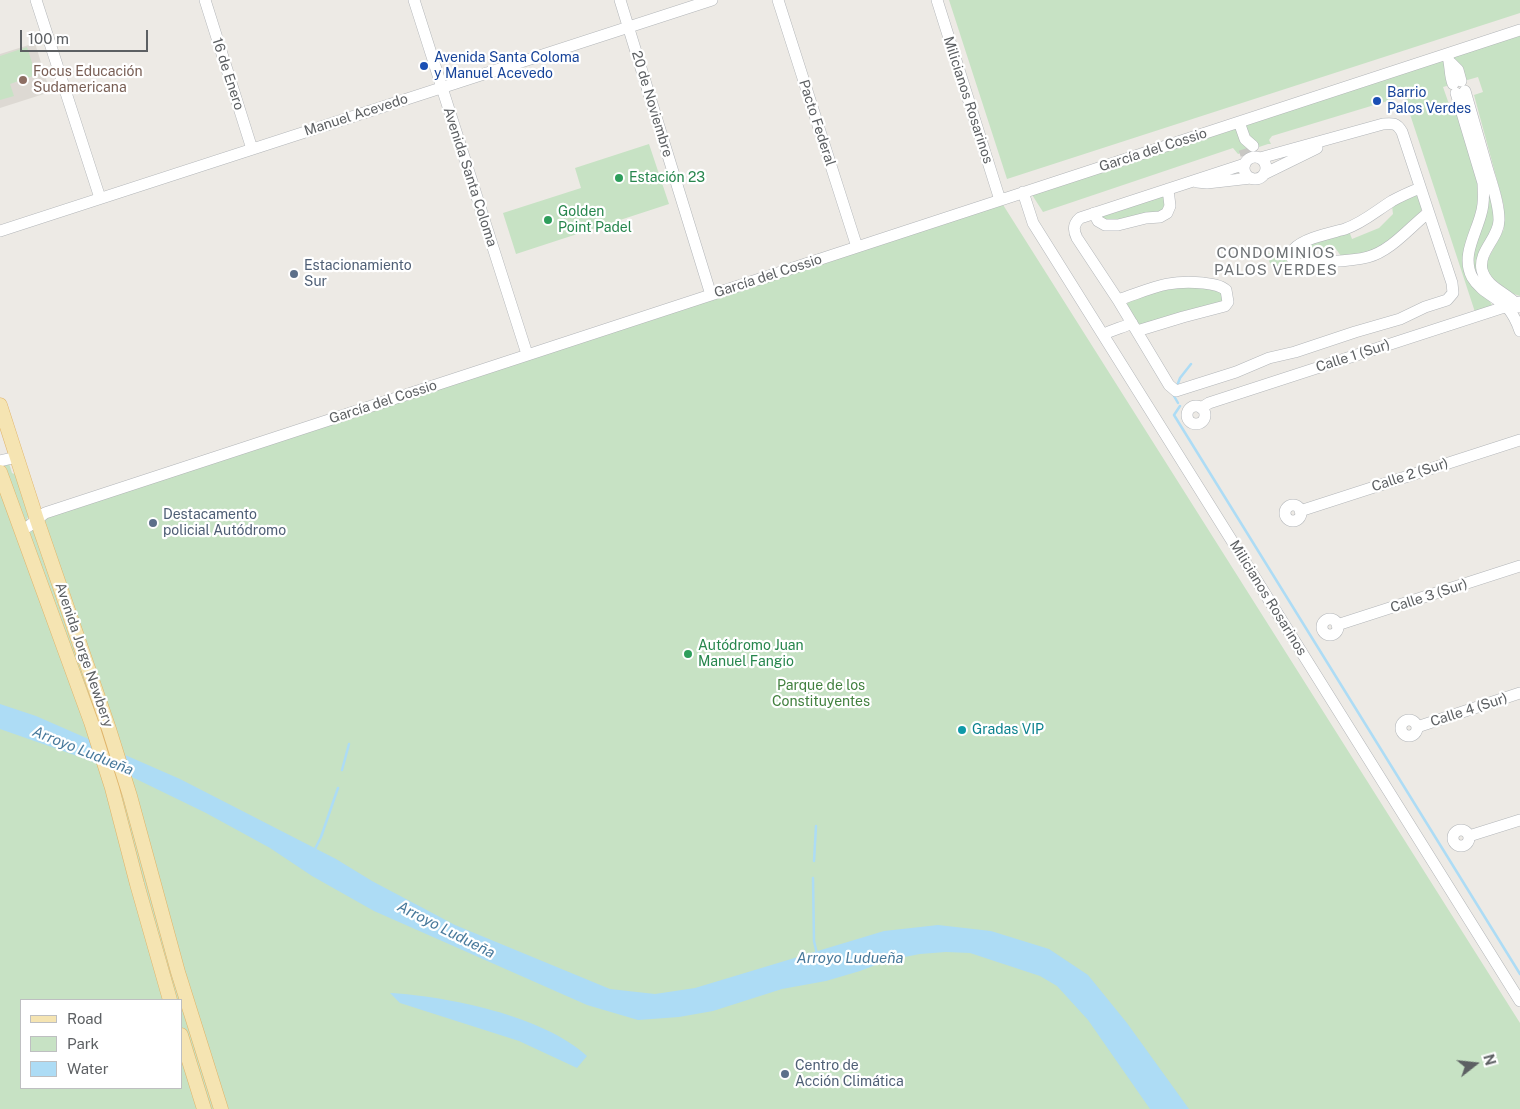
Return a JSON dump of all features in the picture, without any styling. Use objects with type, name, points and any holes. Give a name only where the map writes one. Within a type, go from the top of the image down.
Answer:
[{"type":"main road","name":"Avenida Jorge Newbery","points":[[0,405],[37,520],[109,729],[130,796],[178,972],[221,1109]]},
{"type":"main road","name":"Avenida Jorge Newbery","points":[[0,472],[91,722],[112,788],[170,999]]},
{"type":"main road","points":[[182,1039],[204,1109]]},
{"type":"street","points":[[36,0],[100,198]]},
{"type":"street","name":"16 de Enero","points":[[204,0],[252,149]]},
{"type":"street","name":"Avenida Santa Coloma","points":[[414,0],[527,354]]},
{"type":"street","name":"20 de Noviembre","points":[[620,0],[710,295]]},
{"type":"street","name":"Manuel Acevedo","points":[[0,231],[712,0]]},
{"type":"street","name":"Pacto Federal","points":[[778,0],[857,247]]},
{"type":"street","name":"Milicianos Rosarinos","points":[[937,0],[1000,200]]},
{"type":"street","name":"García del Cossio","points":[[21,530],[37,520],[45,512],[1239,122],[1449,59],[1520,30]]},
{"type":"street","points":[[1449,59],[1449,73],[1460,91],[1490,178],[1499,219],[1496,235],[1485,253],[1482,270],[1491,284],[1516,305]]},
{"type":"street","points":[[1460,91],[1480,170],[1484,197],[1481,214],[1469,249],[1468,262],[1471,275],[1484,291],[1516,305]]},
{"type":"street","points":[[1239,122],[1250,153],[1265,164],[1264,174]]},
{"type":"street","points":[[1395,123],[1399,126],[1452,283],[1453,293],[1447,300],[1424,307],[1400,319],[1295,352],[1269,358],[1236,372],[1176,390],[1169,385],[1135,327],[1074,232],[1076,221],[1094,213],[1191,182],[1250,153],[1332,140],[1383,124],[1395,123]]},
{"type":"street","points":[[1191,182],[1207,183],[1251,178],[1258,179],[1264,174],[1332,140]]},
{"type":"street","points":[[1250,153],[1244,171],[1251,178]]},
{"type":"street","points":[[1420,188],[1393,201],[1361,223],[1296,246],[1292,251],[1291,257],[1298,265],[1315,261],[1370,256],[1387,248],[1428,212]]},
{"type":"street","points":[[1094,213],[1098,221],[1105,225],[1118,225],[1146,218],[1160,217],[1167,213],[1170,206],[1168,189]]},
{"type":"street","name":"Milicianos Rosarinos","points":[[1023,192],[1033,223],[1108,332],[1520,1002]]},
{"type":"street","points":[[1108,332],[1183,317],[1225,306],[1228,302],[1226,290],[1222,287],[1177,282],[1166,283],[1118,300]]},
{"type":"street","points":[[1516,305],[1512,314],[1520,331]]},
{"type":"street","name":"Calle 1 (Sur)","points":[[1201,408],[1209,403],[1516,305]]},
{"type":"street","points":[[1108,332],[1116,319],[1126,313]]},
{"type":"street","name":"Calle 2 (Sur)","points":[[1300,511],[1520,440]]},
{"type":"street","points":[[0,461],[17,457]]},
{"type":"street","name":"Calle 3 (Sur)","points":[[1337,625],[1520,566]]},
{"type":"street","name":"Calle 4 (Sur)","points":[[1417,727],[1520,693]]},
{"type":"street","points":[[1469,836],[1520,820]]},
{"type":"shaded area","name":"Focus Educación Sudamericana","points":[[35,43],[50,92],[0,108],[0,54]]},
{"type":"green space","points":[[949,0],[1520,0],[1520,13],[1007,179]]},
{"type":"green space","points":[[1520,30],[1520,296],[1511,293],[1491,277],[1487,270],[1487,261],[1504,229],[1504,206],[1474,95],[1483,92],[1478,77],[1443,87],[1450,107],[1457,106],[1477,179],[1478,207],[1465,256],[1493,307],[1475,312],[1404,96],[1272,136],[1269,140],[1271,144],[1238,154],[1233,148],[1043,212],[1029,190]]},
{"type":"green space","points":[[27,47],[36,75],[10,84],[14,96],[0,100],[0,56]]},
{"type":"green space","points":[[649,144],[669,204],[516,254],[503,213],[581,188],[575,168]]},
{"type":"green space","points":[[1488,181],[1496,225],[1479,255],[1494,294],[1474,273],[1473,252],[1485,217]]},
{"type":"green space","points":[[1416,195],[1420,197],[1422,209],[1420,212],[1390,242],[1373,251],[1341,256],[1336,249],[1316,250],[1318,257],[1309,258],[1301,258],[1297,254],[1302,246],[1349,231],[1352,239],[1379,228],[1393,214],[1392,206]]},
{"type":"green space","points":[[1162,196],[1167,205],[1163,212],[1104,222],[1098,215]]},
{"type":"green space","name":"Autódromo Juan Manuel Fangio","points":[[1000,200],[1520,1023],[1520,1109],[0,1109],[0,461],[8,460],[12,473],[17,475],[31,516],[27,518],[29,526],[45,513]]},
{"type":"green space","points":[[1288,249],[1290,263],[1287,266],[1273,270],[1266,254]]},
{"type":"green space","points":[[1183,285],[1220,290],[1224,302],[1140,326],[1126,305],[1129,301],[1146,295]]},
{"type":"water","name":"Arroyo Ludueña","points":[[0,704],[36,716],[180,779],[336,859],[372,881],[455,925],[610,989],[655,994],[695,988],[884,931],[938,925],[991,931],[1049,949],[1088,975],[1127,1023],[1189,1109],[1150,1109],[1088,1020],[1057,986],[1040,976],[970,953],[920,954],[889,960],[826,981],[782,989],[713,1011],[679,1017],[638,1020],[587,1005],[374,911],[312,876],[270,848],[206,813],[134,778],[0,729]]},
{"type":"water","points":[[390,993],[439,998],[521,1019],[569,1042],[587,1056],[577,1068],[519,1041],[400,1003]]},
{"type":"waterway","points":[[1177,386],[1180,378],[1191,364]]},
{"type":"waterway","points":[[1174,396],[1178,403]]},
{"type":"waterway","points":[[1180,406],[1174,415],[1520,974]]},
{"type":"waterway","points":[[342,770],[349,744]]},
{"type":"waterway","points":[[315,849],[338,788]]},
{"type":"waterway","points":[[814,861],[816,826]]},
{"type":"waterway","points":[[813,878],[814,941],[817,954]]},
{"type":"tunnel","points":[[1244,149],[1246,155]]},
{"type":"place","name":"Avenida Santa Coloma y Manuel Acevedo","points":[[424,66]]},
{"type":"place","name":"Focus Educación Sudamericana","points":[[23,80]]},
{"type":"place","name":"Barrio Palos Verdes","points":[[1377,101]]},
{"type":"place","name":"Estación 23","points":[[619,178]]},
{"type":"place","name":"Golden Point Padel","points":[[548,220]]},
{"type":"place","name":"Estacionamiento Sur","points":[[294,274]]},
{"type":"place","name":"Destacamento policial Autódromo","points":[[153,523]]},
{"type":"place","name":"Autódromo Juan Manuel Fangio","points":[[688,654]]},
{"type":"place","name":"Gradas VIP","points":[[962,730]]},
{"type":"place","name":"Centro de Acción Climática","points":[[785,1074]]},
{"type":"district","name":"CONDOMINIOS PALOS VERDES","points":[[1276,262]]},
{"type":"park label","name":"Parque de los Constituyentes","points":[[821,694]]}]
